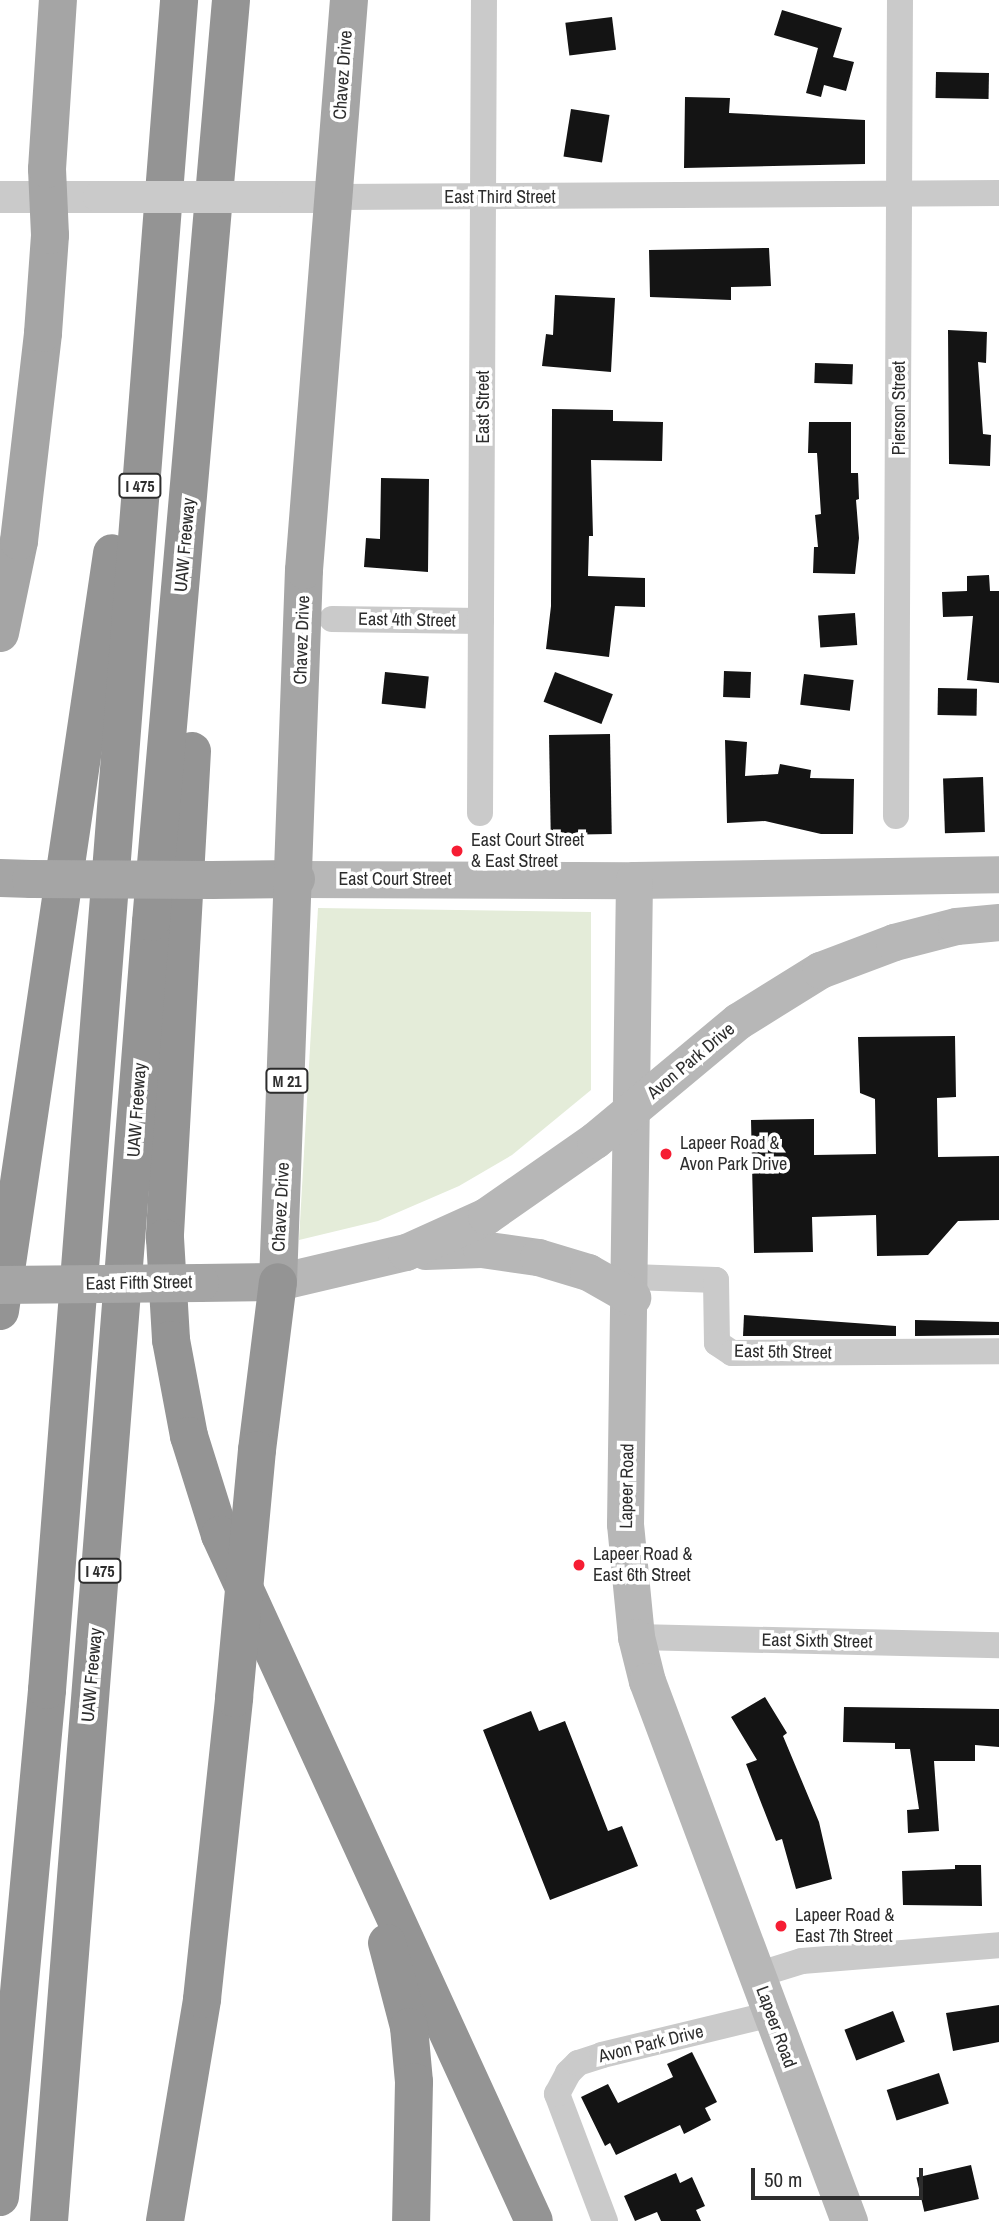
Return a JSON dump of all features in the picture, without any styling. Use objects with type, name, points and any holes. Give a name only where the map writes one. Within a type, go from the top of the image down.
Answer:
[{"type":"highway","name":"I 475","points":[[0,2197],[47,1690],[106,972],[157,250],[179,0]]},
{"type":"highway","name":"UAW Freeway","points":[[48,2221],[151,922],[204,336],[231,0]]},
{"type":"highway","points":[[0,1311],[157,250]]},
{"type":"highway","points":[[204,336],[195,708],[165,1193],[166,1293],[178,1388],[202,1485],[377,1914],[399,1981],[415,2082],[411,2221]]},
{"type":"highway","points":[[165,2221],[202,1999],[257,1450],[278,1282]]},
{"type":"highway","points":[[282,1676],[377,1871],[534,2221]]},
{"type":"main road","points":[[0,633],[19,541],[33,434],[47,285],[48,197],[58,0]]},
{"type":"main road","name":"Chavez Drive","points":[[278,1282],[296,879],[304,570],[349,0]]},
{"type":"main road","name":"East Court Street","points":[[15,878],[634,880],[999,874]]},
{"type":"main road","name":"Lapeer Road","points":[[634,880],[632,1287],[625,1524],[636,1637],[647,1681],[849,2221]]},
{"type":"main road","name":"Avon Park Drive","points":[[406,1252],[486,1216],[527,1191],[634,1108],[738,1021],[820,970],[894,942],[957,926],[999,922]]},
{"type":"main road","points":[[278,1282],[406,1252],[481,1249],[538,1257],[632,1287]]},
{"type":"main road","name":"East Fifth Street","points":[[0,1285],[278,1282]]},
{"type":"street","name":"East Street","points":[[480,813],[484,0]]},
{"type":"street","name":"Pierson Street","points":[[896,816],[901,0]]},
{"type":"street","name":"East Third Street","points":[[0,197],[999,193]]},
{"type":"street","name":"East 4th Street","points":[[332,619],[481,621]]},
{"type":"street","name":"East 5th Street","points":[[632,1287],[716,1280],[717,1343],[732,1353],[999,1351]]},
{"type":"street","name":"East Sixth Street","points":[[636,1637],[999,1645]]},
{"type":"street","points":[[757,1975],[802,1961],[999,1945]]},
{"type":"street","name":"Avon Park Drive","points":[[605,2221],[557,2094],[568,2073],[578,2063],[602,2055],[771,2014]]},
{"type":"green space","points":[[318,908],[591,912],[591,1090],[512,1155],[459,1186],[378,1221],[299,1240]]},
{"type":"building","points":[[782,10],[842,28],[833,57],[854,62],[846,91],[824,85],[821,97],[806,93],[818,48],[774,35]]},
{"type":"building","points":[[612,17],[616,50],[569,55],[565,23]]},
{"type":"building","points":[[936,72],[989,73],[989,99],[936,98]]},
{"type":"building","points":[[685,97],[730,98],[729,113],[865,120],[865,164],[684,168]]},
{"type":"building","points":[[571,109],[610,115],[602,163],[563,156]]},
{"type":"building","points":[[769,248],[771,286],[731,287],[731,300],[650,297],[649,250]]},
{"type":"building","points":[[555,295],[615,298],[611,372],[542,366],[546,334],[553,335]]},
{"type":"building","points":[[948,330],[987,332],[986,363],[978,362],[983,434],[991,435],[990,466],[949,464]]},
{"type":"building","points":[[815,363],[853,364],[852,384],[814,383]]},
{"type":"building","points":[[552,409],[613,410],[613,421],[663,422],[662,461],[591,460],[593,536],[589,536],[588,576],[645,578],[645,607],[615,606],[609,657],[546,649],[551,606]]},
{"type":"building","points":[[809,422],[851,422],[851,473],[858,473],[859,499],[856,500],[859,538],[855,574],[813,573],[814,547],[818,547],[815,515],[821,514],[817,453],[808,453]]},
{"type":"building","points":[[381,478],[429,479],[428,572],[364,567],[366,538],[380,539]]},
{"type":"building","points":[[989,575],[990,591],[999,591],[999,683],[967,680],[973,616],[943,617],[942,592],[967,591],[967,576]]},
{"type":"building","points":[[855,613],[857,645],[820,648],[818,616]]},
{"type":"building","points":[[724,671],[751,672],[750,698],[723,697]]},
{"type":"building","points":[[385,672],[429,677],[425,708],[382,704]]},
{"type":"building","points":[[555,672],[613,694],[601,724],[544,702]]},
{"type":"building","points":[[804,674],[854,680],[850,711],[800,705]]},
{"type":"building","points":[[938,688],[977,689],[977,716],[938,715]]},
{"type":"building","points":[[610,734],[612,834],[551,835],[549,735]]},
{"type":"building","points":[[725,740],[747,742],[745,776],[778,774],[780,764],[811,770],[810,778],[854,779],[853,834],[821,834],[765,821],[727,823]]},
{"type":"building","points":[[983,777],[985,832],[945,833],[943,778]]},
{"type":"building","points":[[955,1036],[956,1097],[937,1098],[938,1157],[999,1156],[999,1220],[958,1221],[928,1255],[877,1256],[876,1215],[812,1217],[813,1252],[754,1253],[751,1120],[814,1119],[814,1155],[876,1154],[875,1099],[860,1093],[858,1037]]},
{"type":"building","points":[[744,1315],[896,1326],[896,1336],[743,1336]]},
{"type":"building","points":[[915,1320],[999,1322],[999,1335],[915,1336]]},
{"type":"building","points":[[765,1697],[787,1733],[783,1736],[819,1822],[832,1879],[796,1889],[782,1839],[776,1841],[746,1764],[757,1760],[731,1717]]},
{"type":"building","points":[[844,1707],[999,1709],[999,1747],[975,1745],[975,1761],[934,1761],[939,1831],[908,1833],[907,1810],[919,1809],[910,1749],[895,1749],[895,1743],[843,1742]]},
{"type":"building","points":[[531,1711],[539,1731],[565,1721],[608,1831],[622,1826],[638,1866],[550,1900],[483,1730]]},
{"type":"building","points":[[955,1865],[981,1865],[982,1906],[903,1905],[902,1871],[955,1869]]},
{"type":"building","points":[[999,2005],[999,2042],[953,2051],[946,2013]]},
{"type":"building","points":[[893,2011],[905,2042],[856,2060],[844,2030]]},
{"type":"building","points":[[692,2052],[717,2102],[705,2108],[711,2120],[684,2134],[680,2125],[616,2155],[610,2143],[605,2146],[581,2097],[608,2084],[618,2103],[673,2077],[667,2064]]},
{"type":"building","points":[[939,2073],[949,2103],[897,2120],[887,2090]]},
{"type":"building","points":[[971,2165],[979,2199],[924,2212],[916,2178]]},
{"type":"building","points":[[676,2173],[680,2183],[692,2177],[705,2206],[696,2210],[701,2221],[661,2221],[657,2212],[635,2221],[624,2196]]},
{"type":"place","name":"East Court Street & East Street","points":[[457,851]]},
{"type":"place","name":"Lapeer Road & Avon Park Drive","points":[[666,1154]]},
{"type":"place","name":"Lapeer Road & East 6th Street","points":[[579,1565]]},
{"type":"place","name":"Lapeer Road & East 7th Street","points":[[781,1926]]}]
